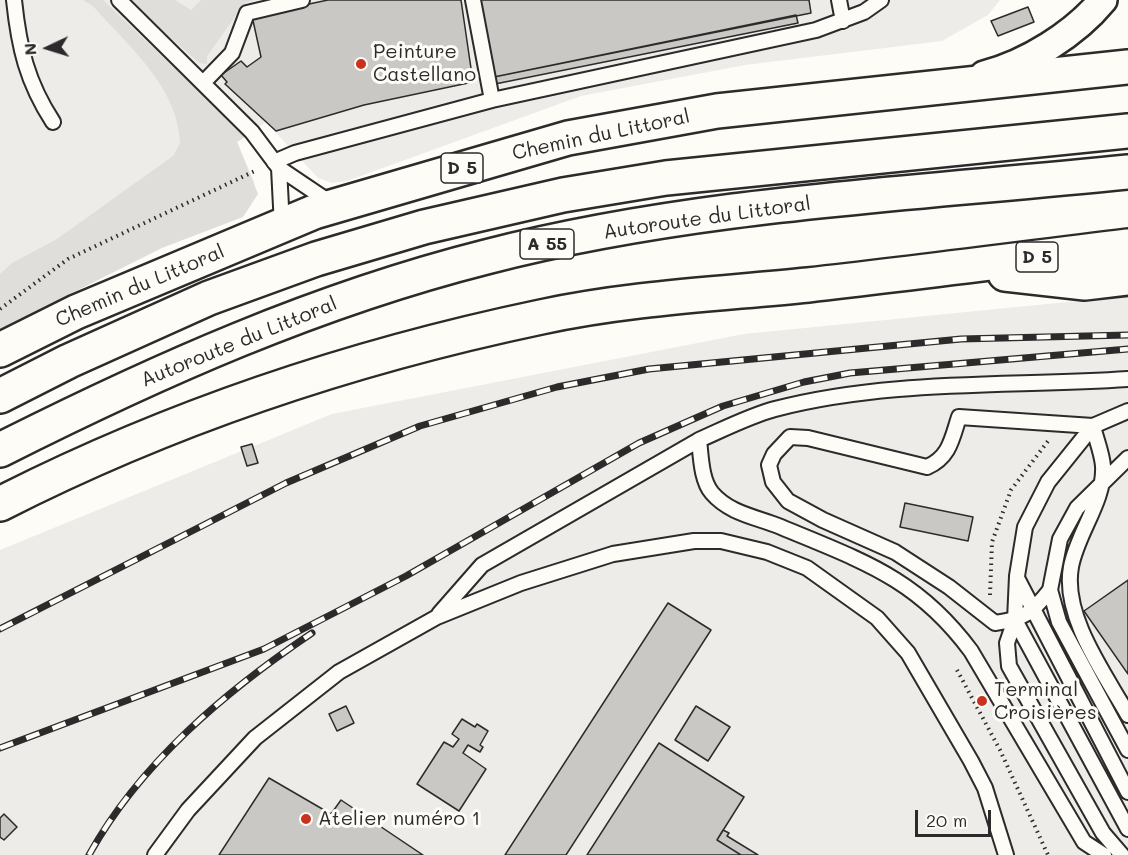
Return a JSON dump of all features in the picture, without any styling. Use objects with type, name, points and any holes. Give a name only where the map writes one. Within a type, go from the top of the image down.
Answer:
[{"type":"main road","name":"Chemin du Littoral","points":[[0,350],[76,312],[334,205],[568,138],[717,111],[951,84],[1128,67]]},
{"type":"main road","name":"Autoroute du Littoral","points":[[0,396],[69,361],[209,298],[316,259],[424,227],[563,195],[666,178],[1128,131]]},
{"type":"main road","name":"Autoroute du Littoral","points":[[0,450],[167,369],[249,335],[353,296],[490,256],[679,219],[1128,172]]},
{"type":"main road","name":"D 5","points":[[946,268],[1128,246]]},
{"type":"main road","points":[[0,504],[105,456],[203,416],[301,381],[452,338],[542,317],[619,303],[946,268],[1086,283],[1128,278]]},
{"type":"street","points":[[951,84],[1001,71],[1032,55],[1076,27],[1103,0]]},
{"type":"lane","points":[[14,0],[22,58],[35,95],[53,122]]},
{"type":"lane","points":[[119,0],[252,132],[277,165],[334,205]]},
{"type":"lane","points":[[203,83],[232,54],[247,13],[302,0]]},
{"type":"lane","points":[[472,0],[492,100]]},
{"type":"lane","points":[[839,0],[843,21]]},
{"type":"lane","points":[[277,165],[295,153],[492,100],[816,30],[864,12],[880,0]]},
{"type":"lane","points":[[277,165],[282,226]]},
{"type":"lane","points":[[436,617],[482,565],[699,440],[775,409],[851,394],[956,385],[1128,379]]},
{"type":"lane","points":[[1128,411],[1093,426],[958,417],[948,451],[940,461],[927,467],[808,438],[790,437],[774,454],[769,465],[773,482],[788,501],[823,520],[895,552],[949,587],[984,617],[995,623],[1015,620],[1034,611],[1050,590],[1060,539],[1077,508],[1128,458]]},
{"type":"lane","points":[[1093,426],[1103,465],[1102,485],[1071,568],[1071,592],[1078,622],[1087,642],[1128,715]]},
{"type":"lane","points":[[1093,426],[1048,482],[1025,527],[1017,576],[1015,620],[1007,643],[1009,666],[1103,833],[1122,855]]},
{"type":"lane","points":[[699,440],[704,476],[711,492],[734,511],[778,526],[890,574],[928,601],[953,627],[971,651],[1084,842],[1104,855]]},
{"type":"lane","points":[[155,855],[188,810],[255,738],[339,672],[436,617],[521,583],[613,554],[694,541],[721,541],[767,552],[807,568],[877,618],[908,653],[985,788],[1006,855]]},
{"type":"lane","points":[[1017,576],[1128,792]]},
{"type":"lane","points":[[1050,590],[1059,622],[1128,750]]},
{"type":"lane","points":[[1015,620],[1128,829]]},
{"type":"path","points":[[0,309],[68,259],[277,165]]},
{"type":"shaded area","points":[[0,0],[1000,0],[988,15],[942,41],[745,65],[581,96],[347,181],[332,183],[318,178],[266,122],[237,142],[255,184],[0,325]]},
{"type":"shaded area","points":[[83,0],[103,0],[246,136],[237,142],[258,194],[243,217],[162,248],[0,329],[0,274],[12,263],[57,239],[173,156],[180,143],[177,122],[161,85],[149,68],[93,6]]},
{"type":"shaded area","points":[[128,0],[175,0],[191,10],[201,0],[254,0],[245,3],[207,56],[207,64],[199,63]]},
{"type":"shaded area","points":[[1128,296],[1128,855],[0,855],[0,550],[332,414],[744,334]]},
{"type":"building","name":"Peinture Castellano","points":[[328,0],[461,0],[473,82],[364,105],[276,131],[225,84],[227,82],[221,75],[241,61],[247,67],[261,57],[252,16]]},
{"type":"building","points":[[478,0],[809,0],[811,13],[494,77]]},
{"type":"building","points":[[1028,7],[1034,22],[998,36],[991,21]]},
{"type":"building","points":[[796,15],[798,23],[495,84],[494,77]]},
{"type":"building","points":[[252,444],[258,463],[247,466],[241,447]]},
{"type":"building","points":[[905,503],[973,517],[968,541],[900,527]]},
{"type":"building","points":[[1128,580],[1128,674],[1084,611]]},
{"type":"building","points":[[668,603],[711,630],[566,855],[505,855]]},
{"type":"building","points":[[346,706],[354,723],[337,731],[329,714]]},
{"type":"building","points":[[696,706],[730,727],[708,761],[675,740]]},
{"type":"building","points":[[462,719],[475,727],[477,724],[488,731],[480,745],[483,747],[480,752],[468,745],[463,753],[486,769],[459,811],[417,784],[444,742],[453,747],[459,739],[452,734]]},
{"type":"building","points":[[659,743],[744,797],[717,840],[741,855],[587,855]]},
{"type":"building","name":"Atelier numéro 1","points":[[269,778],[331,814],[341,800],[423,855],[219,855]]},
{"type":"building","points":[[4,814],[17,827],[4,840],[0,837],[0,818]]},
{"type":"building","points":[[723,830],[729,833],[727,836],[758,855],[741,855],[717,840]]},
{"type":"railway","points":[[0,629],[286,483],[420,426],[557,387],[649,369],[961,339],[1128,335]]},
{"type":"railway","points":[[0,748],[264,649],[406,576],[639,443],[723,406],[804,382],[850,373],[1128,349]]},
{"type":"railway","points":[[89,855],[133,790],[187,731],[248,679],[312,633]]},
{"type":"place","name":"Peinture Castellano","points":[[361,64]]},
{"type":"place","name":"Terminal Croisières","points":[[982,701]]},
{"type":"place","name":"Atelier numéro 1","points":[[306,819]]}]
